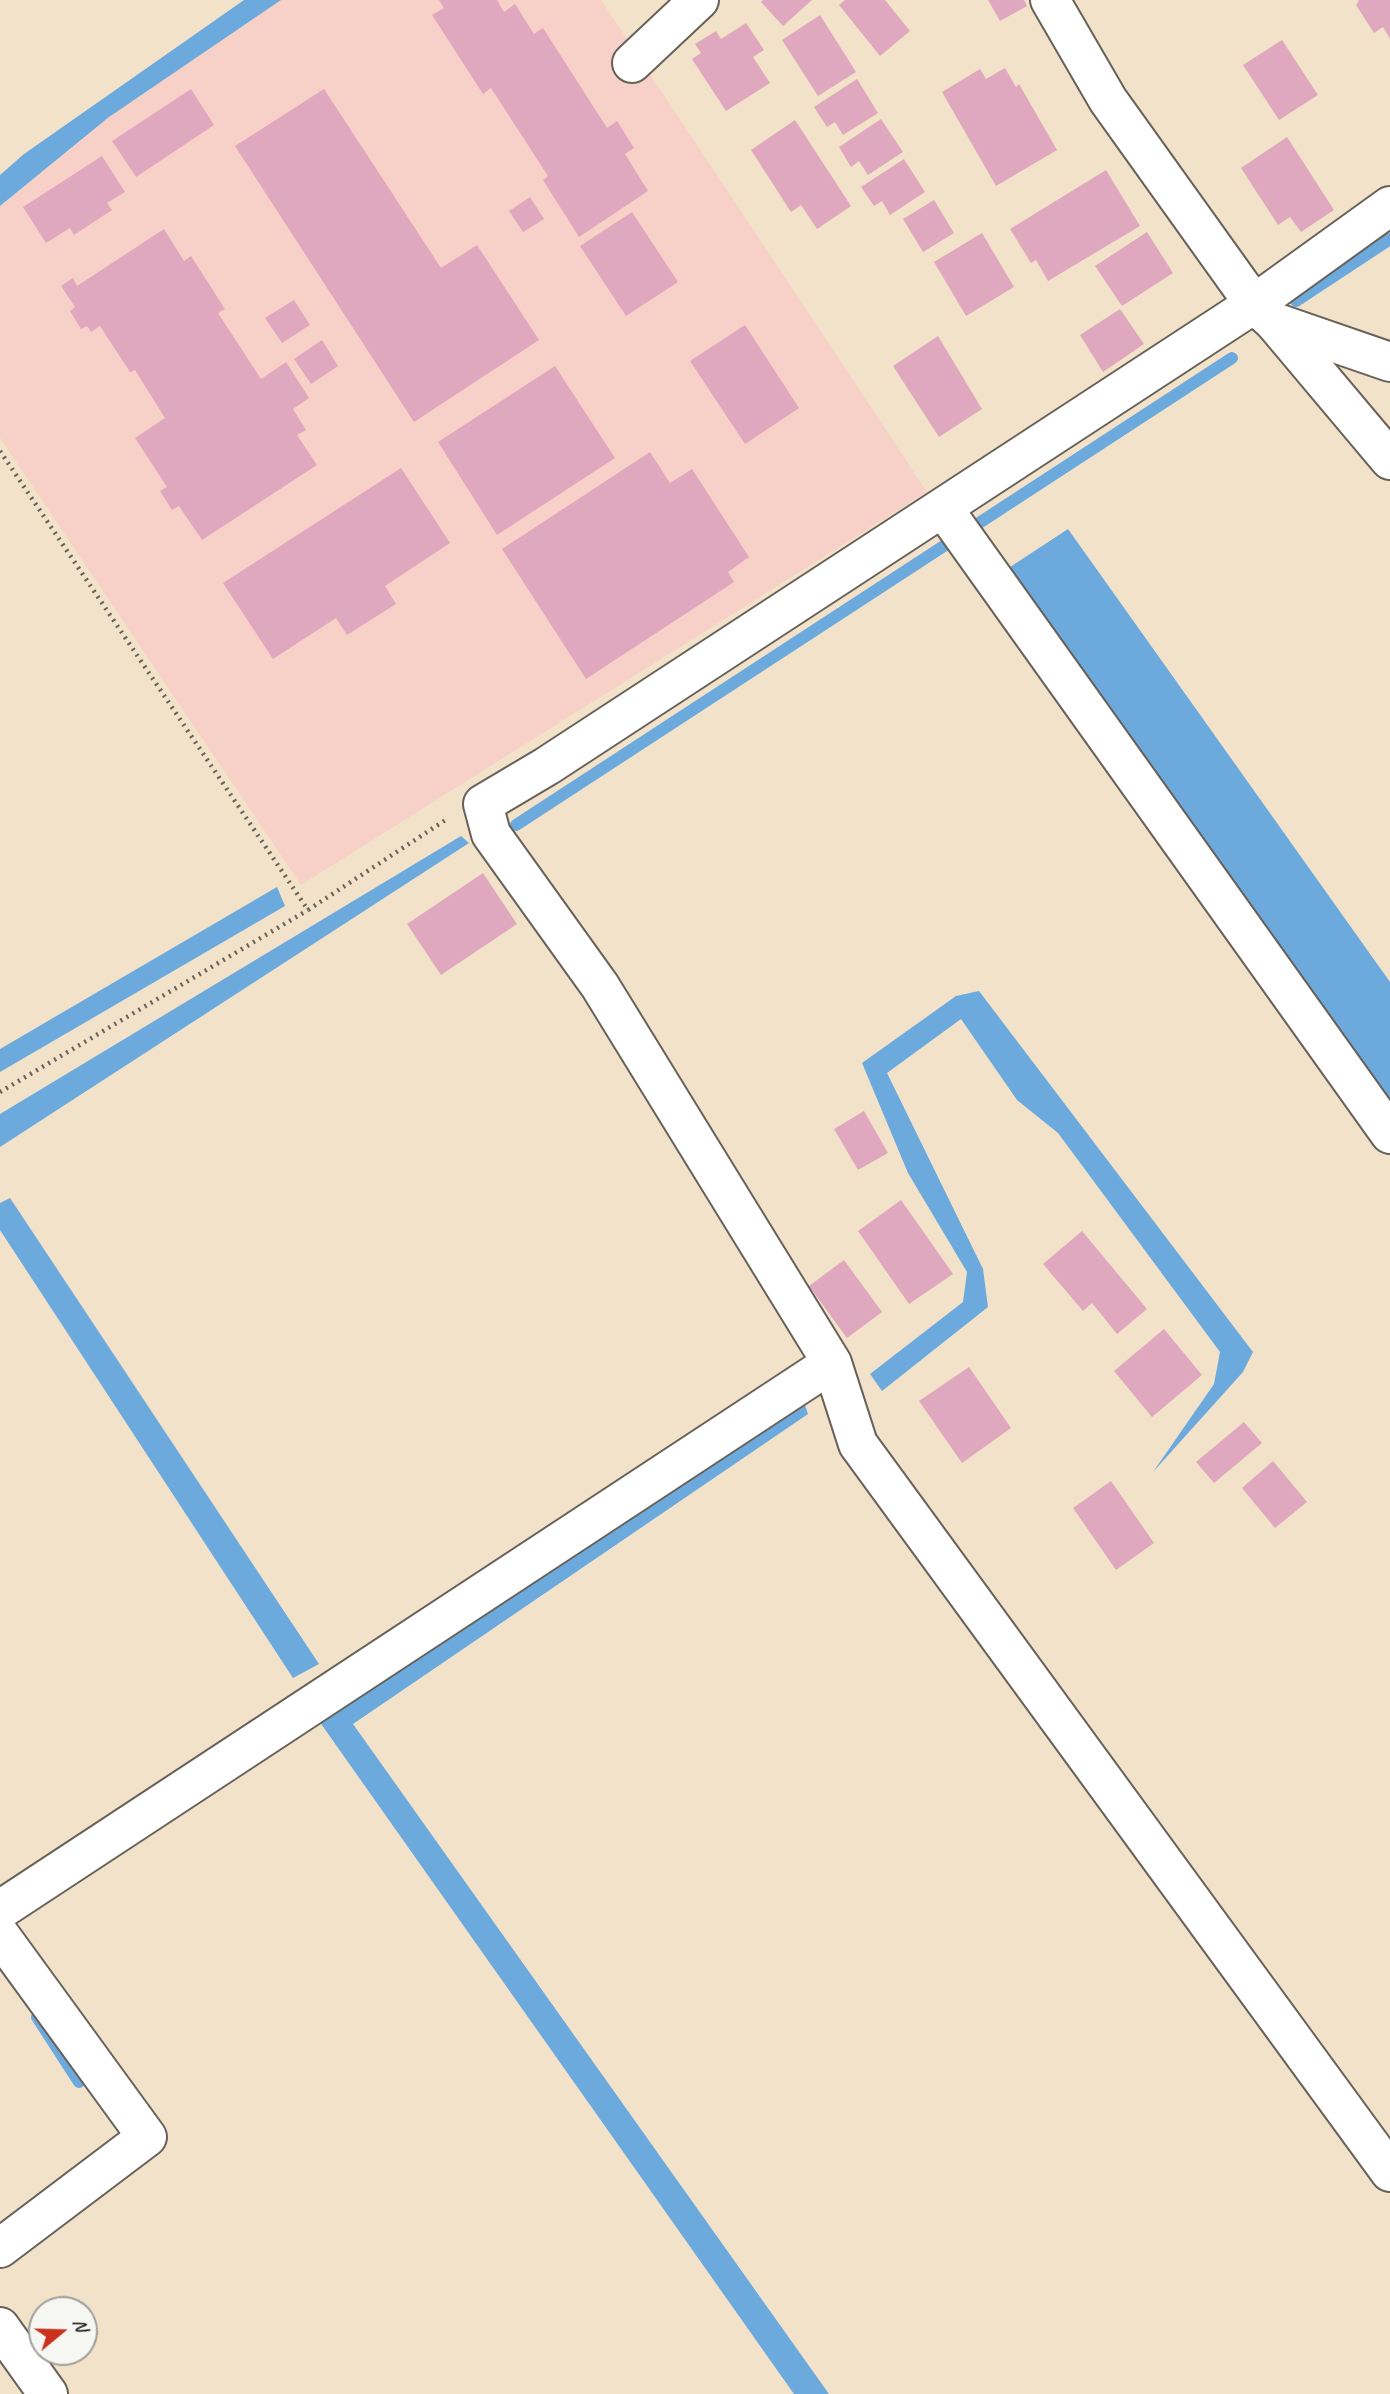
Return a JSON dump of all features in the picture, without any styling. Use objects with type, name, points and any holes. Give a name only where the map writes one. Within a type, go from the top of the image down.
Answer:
[{"type":"street","points":[[632,63],[699,0]]},
{"type":"street","points":[[1050,0],[1108,100],[1264,313],[1390,460]]},
{"type":"street","points":[[1390,206],[1264,313],[943,508],[547,766],[484,804],[491,834],[600,986],[832,1363],[858,1444],[1390,2172]]},
{"type":"street","points":[[1264,313],[1390,362]]},
{"type":"street","points":[[943,508],[1390,1134]]},
{"type":"street","points":[[0,1910],[832,1363]]},
{"type":"street","points":[[0,1935],[147,2137],[0,2248]]},
{"type":"street","points":[[0,2327],[48,2394]]},
{"type":"path","points":[[0,451],[308,910]]},
{"type":"path","points":[[0,1092],[308,910],[440,822],[484,804]]},
{"type":"shaded area","points":[[280,0],[601,0],[927,492],[301,885],[0,438],[0,206],[115,112]]},
{"type":"water","points":[[244,0],[281,0],[109,117],[0,206],[0,175],[24,154]]},
{"type":"water","points":[[1068,529],[1390,982],[1390,1102],[1007,569]]},
{"type":"water","points":[[461,836],[469,843],[0,1147],[0,1114]]},
{"type":"water","points":[[277,887],[285,906],[0,1072],[0,1049]]},
{"type":"water","points":[[979,991],[1253,1352],[1243,1372],[1153,1472],[1214,1384],[1220,1352],[1058,1133],[1017,1100],[961,1019],[887,1073],[983,1269],[988,1307],[882,1391],[870,1374],[963,1302],[967,1272],[908,1173],[862,1063],[956,996]]},
{"type":"water","points":[[10,1198],[319,1664],[293,1678],[0,1230],[0,1203]]},
{"type":"water","points":[[803,1399],[808,1414],[353,1724],[829,2394],[794,2394],[319,1721]]},
{"type":"building","points":[[439,0],[497,0],[504,12],[515,4],[534,34],[543,28],[607,128],[617,121],[634,148],[625,154],[648,191],[579,237],[543,180],[548,176],[491,88],[483,94],[432,15],[444,8]]},
{"type":"building","points":[[812,0],[783,26],[761,2]]},
{"type":"building","points":[[845,0],[885,0],[910,31],[880,56],[839,5]]},
{"type":"building","points":[[988,0],[1024,0],[1027,6],[1000,21]]},
{"type":"building","points":[[1359,0],[1390,0],[1390,39],[1383,27],[1374,33],[1356,5]]},
{"type":"building","points":[[820,15],[856,72],[818,96],[782,40]]},
{"type":"building","points":[[746,23],[764,50],[753,57],[770,83],[726,111],[692,59],[701,53],[695,44],[716,31],[721,39]]},
{"type":"building","points":[[1282,40],[1318,95],[1279,120],[1243,65]]},
{"type":"building","points":[[1005,68],[1016,87],[1019,84],[1057,150],[996,186],[942,92],[980,69],[986,79]]},
{"type":"building","points":[[857,79],[878,113],[843,135],[835,122],[827,127],[814,107]]},
{"type":"building","points":[[191,89],[214,125],[136,177],[112,141]]},
{"type":"building","points":[[324,89],[441,268],[477,245],[539,340],[414,422],[235,146]]},
{"type":"building","points":[[881,119],[903,152],[868,175],[859,161],[851,167],[839,147]]},
{"type":"building","points":[[795,120],[851,206],[817,229],[801,205],[791,212],[751,150]]},
{"type":"building","points":[[1287,137],[1334,210],[1301,232],[1290,217],[1278,225],[1241,168]]},
{"type":"building","points":[[102,156],[125,192],[107,203],[112,210],[74,235],[70,228],[46,243],[23,207]]},
{"type":"building","points":[[904,159],[925,192],[890,215],[882,201],[874,206],[861,187]]},
{"type":"building","points":[[1106,170],[1140,226],[1048,281],[1036,260],[1031,263],[1010,229]]},
{"type":"building","points":[[530,197],[544,219],[523,232],[509,211]]},
{"type":"building","points":[[934,200],[954,233],[923,252],[903,219]]},
{"type":"building","points":[[632,212],[678,282],[626,316],[580,246]]},
{"type":"building","points":[[164,229],[184,261],[191,256],[225,309],[218,313],[261,379],[286,362],[309,398],[293,409],[306,430],[297,435],[317,465],[202,540],[179,506],[172,510],[160,491],[167,487],[135,438],[165,418],[135,370],[130,372],[100,326],[91,332],[87,326],[81,329],[70,311],[75,307],[61,286],[73,278],[77,286]]},
{"type":"building","points":[[1147,232],[1173,273],[1122,306],[1095,266]]},
{"type":"building","points":[[982,233],[1014,287],[966,316],[934,262]]},
{"type":"building","points":[[294,300],[310,325],[282,343],[265,318]]},
{"type":"building","points":[[1120,309],[1144,344],[1103,372],[1080,335]]},
{"type":"building","points":[[745,325],[799,408],[745,444],[690,361]]},
{"type":"building","points":[[938,336],[982,409],[939,437],[893,366]]},
{"type":"building","points":[[322,340],[338,366],[311,384],[294,359]]},
{"type":"building","points":[[555,366],[615,458],[497,535],[438,442]]},
{"type":"building","points":[[650,452],[670,483],[692,469],[749,557],[728,572],[734,582],[586,679],[502,549]]},
{"type":"building","points":[[401,468],[450,543],[385,586],[396,604],[347,635],[336,618],[273,659],[223,583]]},
{"type":"building","points":[[483,873],[517,924],[441,975],[407,924]]},
{"type":"building","points":[[864,1111],[888,1153],[858,1170],[834,1129]]},
{"type":"building","points":[[901,1200],[953,1274],[909,1304],[858,1231]]},
{"type":"building","points":[[1082,1231],[1147,1309],[1117,1334],[1092,1303],[1083,1311],[1043,1264]]},
{"type":"building","points":[[844,1260],[882,1312],[847,1338],[809,1286]]},
{"type":"building","points":[[1164,1329],[1202,1375],[1152,1417],[1114,1371]]},
{"type":"building","points":[[969,1367],[1011,1428],[962,1463],[919,1401]]},
{"type":"building","points":[[1244,1422],[1262,1443],[1214,1483],[1196,1462]]},
{"type":"building","points":[[1273,1461],[1307,1502],[1275,1528],[1242,1488]]},
{"type":"building","points":[[1111,1481],[1154,1543],[1116,1570],[1073,1508]]},
{"type":"waterway","points":[[1296,301],[1390,239]]},
{"type":"waterway","points":[[516,825],[1232,358]]},
{"type":"waterway","points":[[37,2017],[79,2082]]}]
